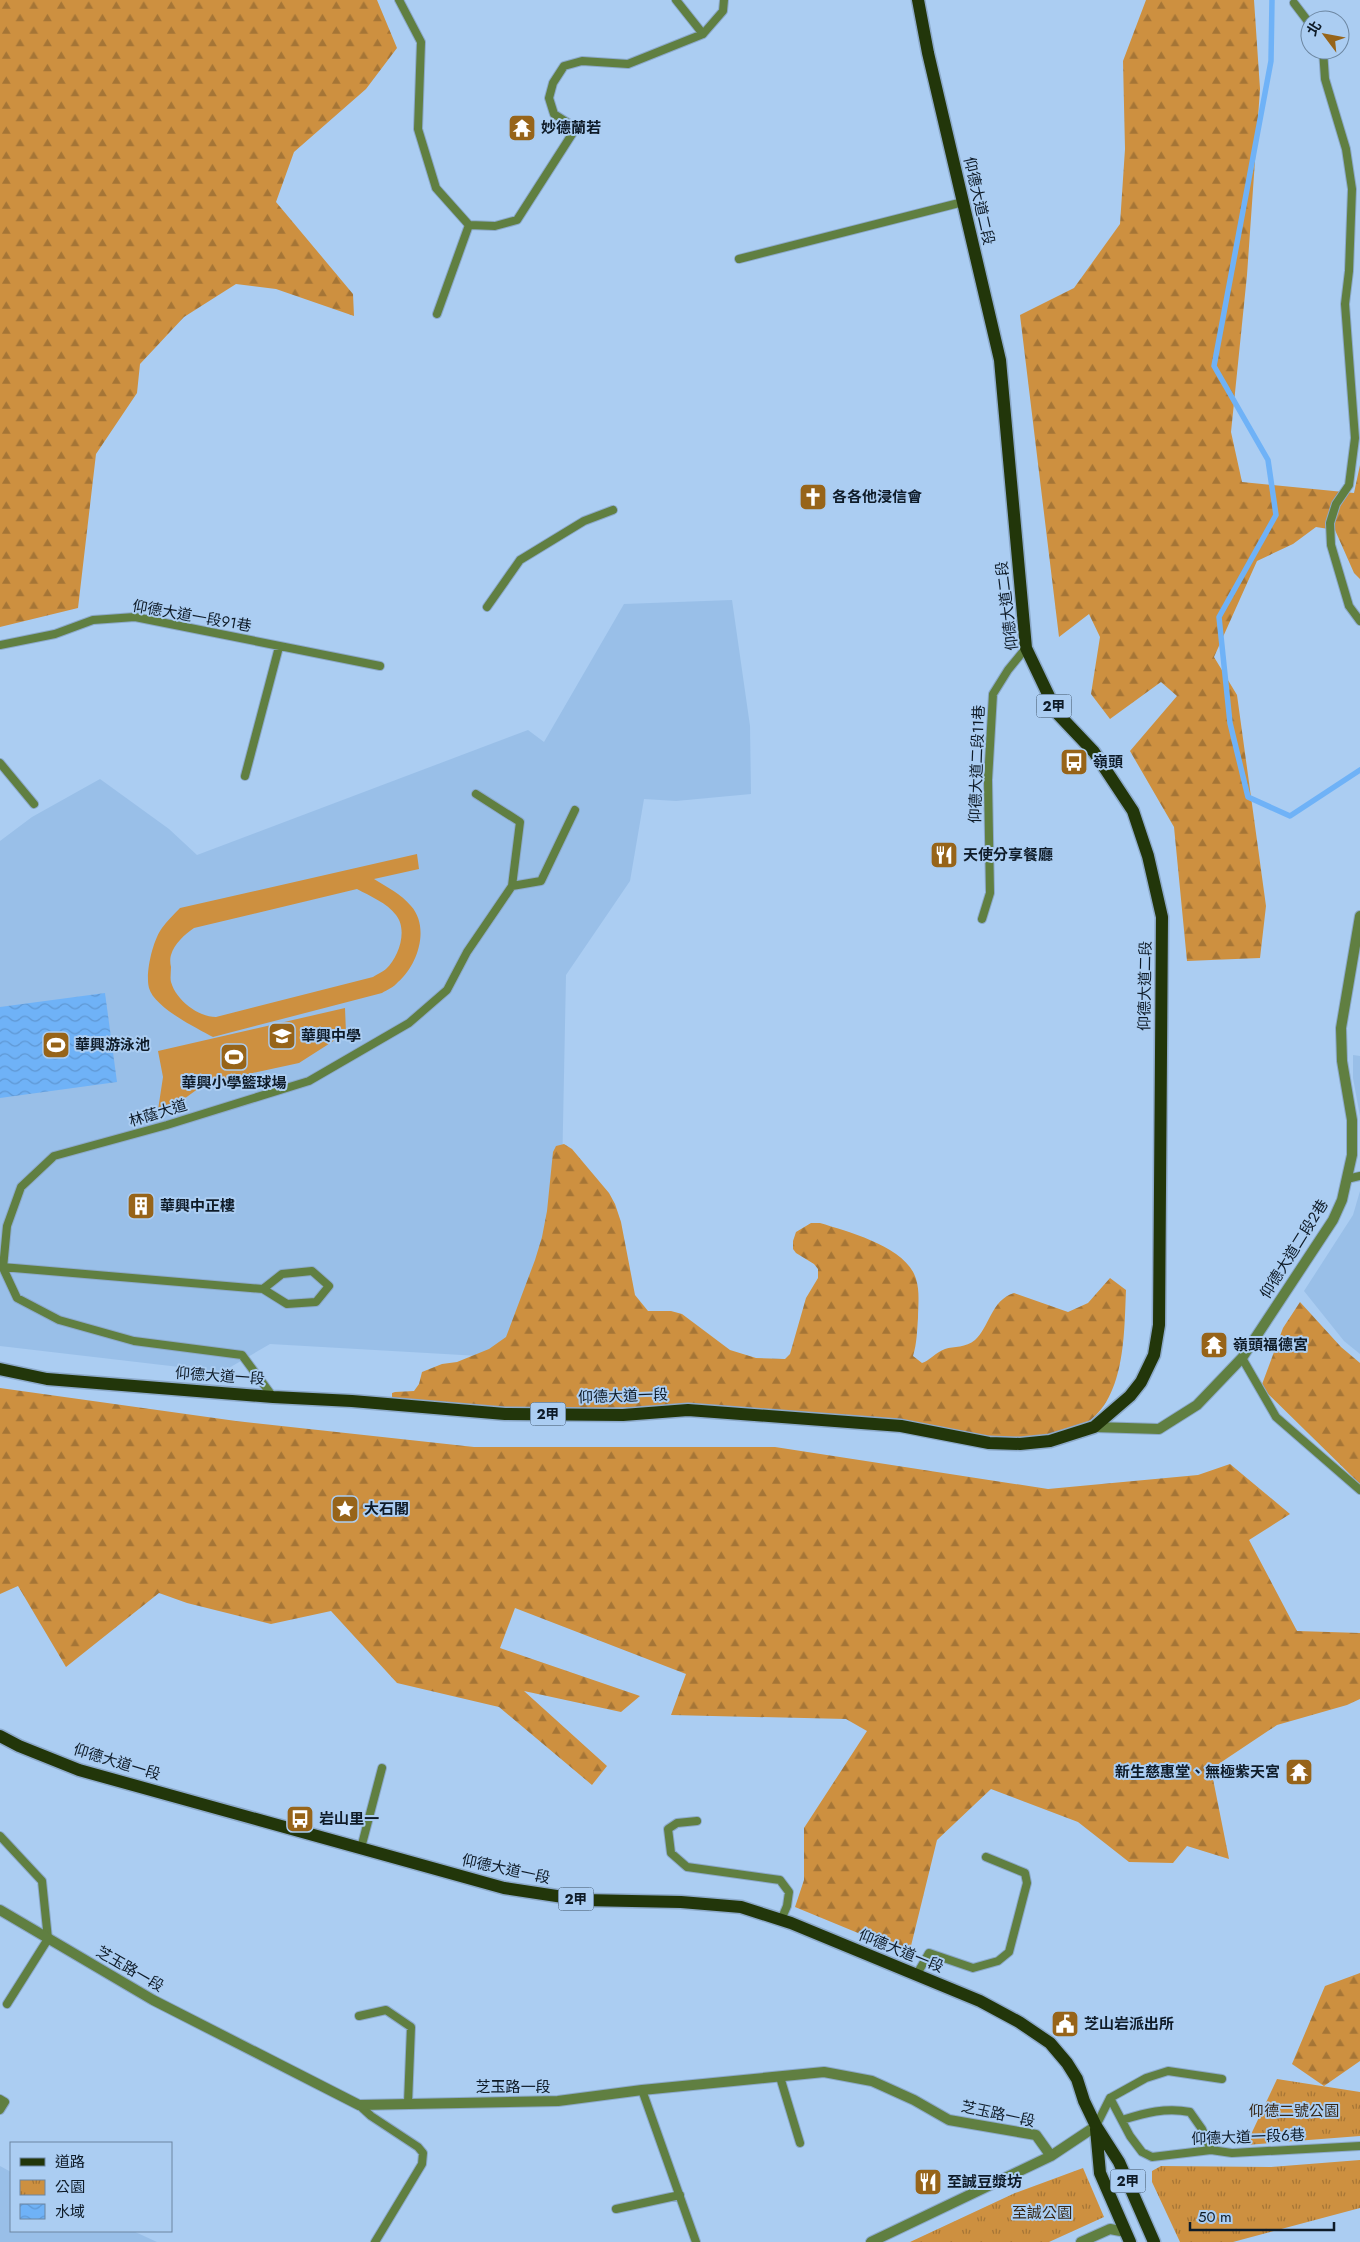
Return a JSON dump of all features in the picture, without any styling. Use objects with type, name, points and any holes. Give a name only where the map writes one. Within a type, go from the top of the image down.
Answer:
[{"type":"main road","name":"仰德大道二段","points":[[918,0],[928,53],[1000,360],[1026,648],[1057,713],[1094,752],[1133,811],[1148,856],[1162,917],[1160,1258],[1157,1342],[1148,1370],[1133,1393],[1094,1427]]},
{"type":"main road","name":"仰德大道一段","points":[[0,1369],[47,1379],[352,1400],[505,1414],[623,1414],[688,1410],[901,1426],[1006,1444],[1050,1441],[1094,1427]]},
{"type":"main road","name":"仰德大道一段","points":[[0,1736],[19,1746],[79,1770],[504,1888],[583,1900],[681,1902],[741,1907],[781,1920],[917,1974],[980,2001],[1020,2022],[1050,2043],[1067,2063],[1077,2079],[1084,2101],[1096,2126]]},
{"type":"main road","name":"2甲","points":[[1096,2126],[1100,2173],[1128,2237]]},
{"type":"main road","name":"2甲","points":[[1096,2126],[1119,2162],[1154,2241]]},
{"type":"street","name":"仰德大道二段2巷","points":[[1094,1427],[1159,1429],[1197,1405],[1242,1358],[1333,1220],[1342,1200],[1352,1155],[1352,1120],[1342,1061],[1341,1028],[1360,916]]},
{"type":"street","name":"芝玉路一段","points":[[0,1910],[153,2000],[359,2105],[558,2102],[642,2090],[824,2072],[872,2081],[914,2100],[949,2120],[1036,2134],[1051,2156]]},
{"type":"street","points":[[871,2242],[1051,2156],[1096,2126]]},
{"type":"street","points":[[1081,2242],[1110,2228],[1128,2237]]},
{"type":"lane","points":[[399,0],[421,42],[418,129],[436,188],[469,225],[495,226],[517,220],[576,128],[554,114],[549,98],[553,83],[564,66],[582,60],[628,64],[703,34],[723,11],[724,0]]},
{"type":"lane","points":[[676,0],[703,34]]},
{"type":"lane","points":[[1294,3],[1300,11]]},
{"type":"lane","points":[[1324,60],[1325,79],[1346,149],[1352,189],[1349,271],[1345,304],[1355,438],[1349,485],[1336,504],[1330,523],[1331,545],[1349,606],[1360,621]]},
{"type":"lane","points":[[739,260],[963,202]]},
{"type":"lane","points":[[437,314],[469,225]]},
{"type":"lane","points":[[487,607],[520,560],[584,521],[613,510]]},
{"type":"lane","name":"仰德大道一段91巷","points":[[0,645],[56,634],[93,620],[135,617],[380,666]]},
{"type":"lane","points":[[245,776],[279,647]]},
{"type":"lane","name":"仰德大道二段11巷","points":[[982,920],[990,893],[988,780],[993,694],[1008,670],[1026,648]]},
{"type":"lane","points":[[0,763],[34,804]]},
{"type":"lane","name":"林蔭大道","points":[[273,1396],[242,1354],[134,1341],[59,1320],[17,1298],[2,1267],[7,1226],[22,1187],[54,1156],[167,1125],[309,1081],[409,1023],[447,990],[467,952],[512,886],[520,822],[476,794]]},
{"type":"lane","points":[[512,886],[541,880],[575,810]]},
{"type":"lane","points":[[1347,1179],[1360,1176]]},
{"type":"lane","points":[[2,1267],[264,1290],[287,1304],[316,1302],[329,1286],[312,1270],[282,1274],[264,1290]]},
{"type":"lane","points":[[1242,1358],[1276,1417],[1360,1490]]},
{"type":"lane","points":[[361,1848],[382,1768]]},
{"type":"lane","points":[[697,1821],[676,1823],[668,1829],[671,1853],[687,1867],[780,1880],[789,1892],[788,1906],[781,1920]]},
{"type":"lane","points":[[0,1836],[42,1881],[48,1939],[7,2004]]},
{"type":"lane","points":[[917,1974],[929,1953],[973,1968],[998,1962],[1009,1952],[1027,1883],[1025,1873],[986,1857]]},
{"type":"lane","points":[[359,2016],[386,2010],[411,2027],[408,2103]]},
{"type":"lane","points":[[1096,2126],[1110,2098],[1146,2078],[1168,2071],[1222,2079]]},
{"type":"lane","points":[[780,2077],[800,2143]]},
{"type":"lane","points":[[642,2090],[696,2242]]},
{"type":"lane","name":"仰德大道一段6巷","points":[[1110,2098],[1130,2136],[1142,2152],[1152,2157],[1211,2150],[1232,2153],[1360,2146]]},
{"type":"lane","points":[[0,2099],[5,2102],[0,2110]]},
{"type":"lane","points":[[359,2105],[371,2116],[418,2147],[423,2153],[422,2164],[375,2242]]},
{"type":"lane","points":[[1122,2120],[1152,2111],[1176,2109],[1190,2112],[1202,2129],[1211,2150]]},
{"type":"lane","points":[[616,2209],[680,2195]]},
{"type":"shaded area","name":"華興中學","points":[[732,600],[750,726],[751,794],[676,801],[644,799],[630,881],[566,975],[561,1224],[515,1358],[270,1344],[222,1372],[0,1346],[0,841],[32,817],[100,779],[169,829],[197,855],[528,730],[544,742],[624,604]]},
{"type":"shaded area","points":[[1353,1055],[1360,1056],[1360,1116],[1353,1078]]},
{"type":"shaded area","points":[[1360,1191],[1360,1354],[1344,1341],[1304,1291],[1353,1215]]},
{"type":"shaded area","points":[[0,2166],[10,2171],[10,2232],[135,2232],[157,2242],[0,2242]]},
{"type":"green space","points":[[0,0],[377,0],[397,48],[366,89],[294,152],[276,202],[353,294],[354,316],[276,289],[236,284],[184,317],[140,364],[137,393],[96,454],[78,608],[0,627]]},
{"type":"green space","points":[[1146,0],[1254,0],[1260,89],[1247,275],[1231,432],[1242,482],[1354,493],[1360,465],[1360,579],[1354,573],[1335,530],[1316,527],[1293,544],[1257,561],[1214,657],[1237,695],[1266,906],[1260,958],[1187,961],[1174,827],[1130,751],[1177,696],[1161,682],[1110,719],[1091,694],[1100,637],[1089,614],[1059,637],[1020,315],[1074,288],[1120,224],[1125,149],[1123,61]]},
{"type":"green space","points":[[417,854],[419,869],[374,879],[403,898],[417,915],[420,924],[421,935],[416,956],[405,975],[396,984],[382,993],[213,1037],[187,1023],[167,1009],[152,995],[149,988],[149,966],[156,940],[164,925],[180,908]],"holes":[[[357,889],[383,903],[400,921],[402,936],[395,958],[386,969],[373,977],[216,1017],[195,1011],[183,1001],[174,989],[171,980],[171,955],[180,940],[194,928]]]},
{"type":"green space","name":"華興小學籃球場","points":[[345,1008],[346,1033],[299,1063],[206,1083],[177,1104],[158,1110],[163,1077],[158,1051]]},
{"type":"green space","points":[[564,1144],[572,1149],[609,1193],[615,1204],[621,1222],[635,1295],[648,1311],[671,1311],[682,1314],[730,1350],[756,1358],[785,1359],[790,1354],[806,1298],[818,1278],[818,1269],[814,1264],[796,1253],[793,1249],[793,1241],[796,1232],[811,1223],[820,1223],[876,1242],[901,1258],[910,1268],[916,1279],[918,1293],[917,1332],[913,1356],[922,1363],[942,1350],[964,1346],[975,1340],[984,1329],[995,1308],[1006,1297],[1014,1293],[1068,1312],[1088,1303],[1110,1278],[1126,1290],[1122,1348],[1119,1369],[1113,1388],[1104,1405],[1092,1419],[1075,1429],[1047,1437],[999,1440],[681,1406],[516,1410],[392,1398],[392,1393],[395,1392],[414,1391],[419,1384],[422,1372],[442,1364],[457,1362],[489,1349],[506,1337],[542,1237],[547,1211],[553,1152],[556,1146]]},
{"type":"green space","points":[[1300,1302],[1341,1347],[1360,1363],[1360,1484],[1261,1387],[1283,1328]]},
{"type":"green space","points":[[0,1388],[236,1421],[474,1447],[775,1447],[1048,1489],[1198,1475],[1230,1464],[1290,1514],[1249,1540],[1297,1631],[1360,1633],[1360,1699],[1347,1705],[1277,1725],[1211,1769],[1229,1859],[1187,1846],[1173,1863],[1129,1862],[1078,1822],[991,1789],[937,1840],[909,1954],[795,1907],[804,1880],[804,1828],[867,1731],[846,1719],[671,1715],[686,1674],[515,1608],[500,1648],[640,1696],[621,1712],[524,1691],[607,1766],[592,1785],[499,1707],[397,1683],[331,1611],[271,1624],[187,1603],[159,1593],[66,1667],[18,1586],[0,1594]]},
{"type":"green space","points":[[1360,1973],[1360,2061],[1324,2086],[1292,2064],[1325,1986]]},
{"type":"green space","name":"仰德二號公園","points":[[1277,2079],[1360,2092],[1360,2136],[1246,2145]]},
{"type":"green space","points":[[1360,2160],[1360,2208],[1233,2242],[1180,2242],[1152,2182],[1152,2171],[1161,2166],[1271,2167]]},
{"type":"green space","name":"至誠公園","points":[[1083,2168],[1104,2217],[1049,2242],[910,2242],[1015,2193]]},
{"type":"water","name":"華興游泳池","points":[[105,993],[117,1082],[0,1098],[0,1007]]},
{"type":"waterway","points":[[1272,0],[1271,61],[1214,366],[1268,460],[1276,515],[1219,617],[1230,723],[1248,797],[1290,816],[1360,770]]},
{"type":"place","name":"妙德蘭若","points":[[522,128]]},
{"type":"place","name":"各各他浸信會","points":[[813,497]]},
{"type":"place","name":"嶺頭","points":[[1074,762]]},
{"type":"place","name":"天使分享餐廳","points":[[944,855]]},
{"type":"place","name":"華興中學","points":[[282,1036]]},
{"type":"place","name":"華興游泳池","points":[[56,1045]]},
{"type":"place","name":"華興小學籃球場","points":[[234,1057]]},
{"type":"place","name":"華興中正樓","points":[[141,1206]]},
{"type":"place","name":"嶺頭福德宮","points":[[1214,1345]]},
{"type":"place","name":"大石閣","points":[[345,1509]]},
{"type":"place","name":"新生慈惠堂、無極紫天宮","points":[[1299,1772]]},
{"type":"place","name":"岩山里一","points":[[300,1819]]},
{"type":"place","name":"芝山岩派出所","points":[[1065,2024]]},
{"type":"place","name":"至誠豆漿坊","points":[[928,2182]]}]
